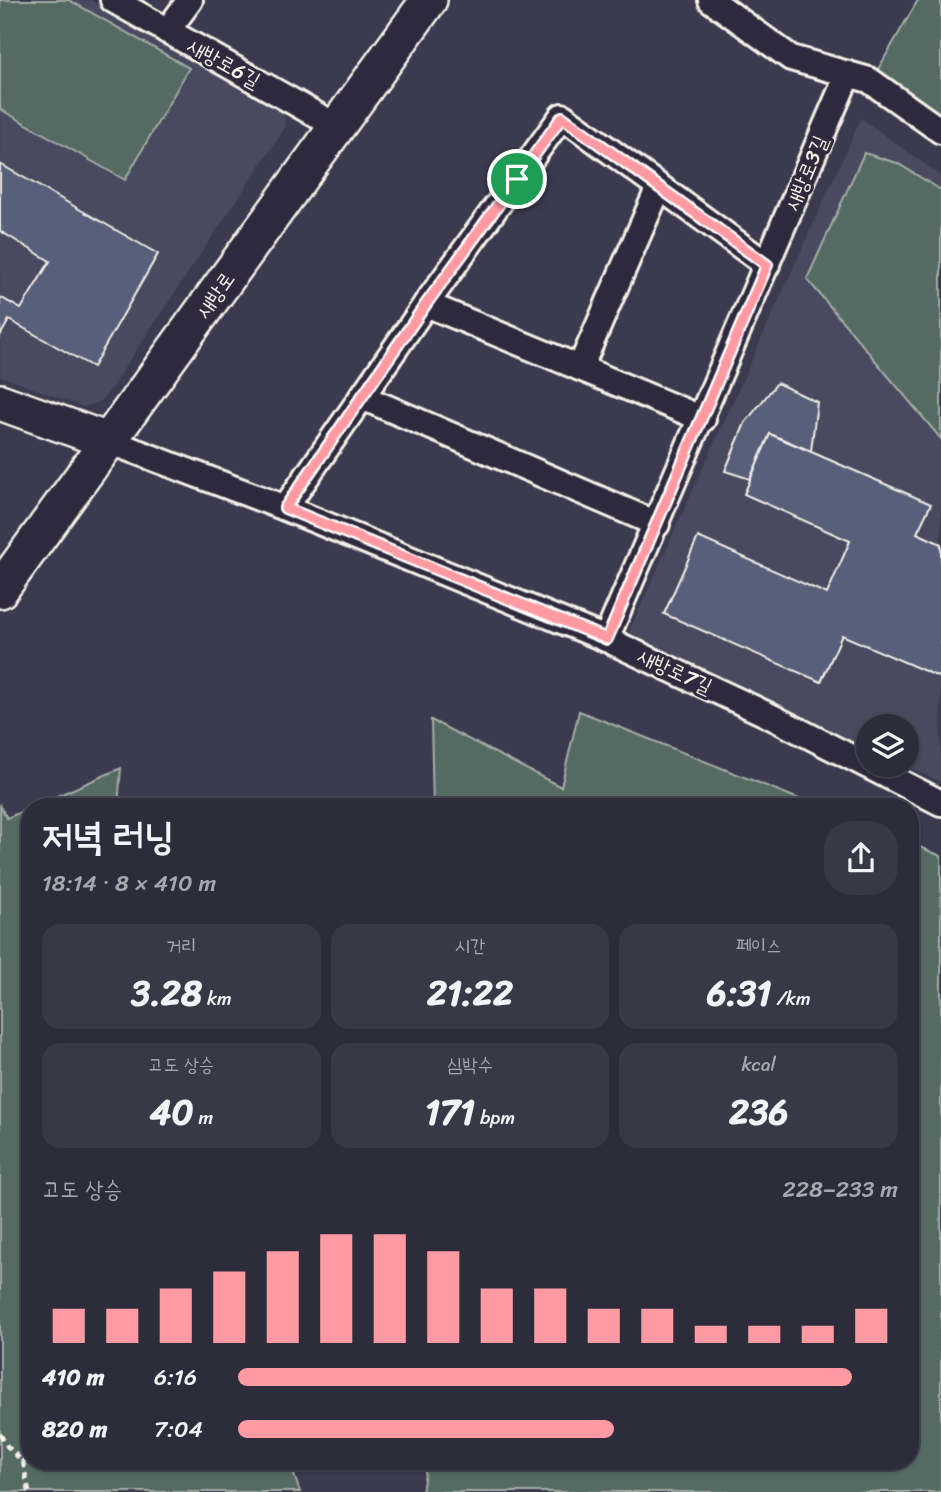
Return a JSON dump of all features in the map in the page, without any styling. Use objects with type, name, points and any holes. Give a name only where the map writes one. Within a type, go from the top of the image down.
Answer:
[{"type":"main road","name":"새방로","points":[[0,590],[111,442],[429,0]]},
{"type":"main road","points":[[0,402],[111,442]]},
{"type":"street","name":"새방로6길","points":[[113,0],[336,126]]},
{"type":"street","points":[[167,31],[190,0]]},
{"type":"street","points":[[711,0],[791,58],[869,80],[941,131]]},
{"type":"street","name":"새방로3길","points":[[607,639],[848,74]]},
{"type":"street","points":[[285,508],[426,304],[562,117],[767,265]]},
{"type":"street","points":[[580,368],[659,187]]},
{"type":"street","points":[[426,304],[703,419]]},
{"type":"street","points":[[362,397],[657,524]]},
{"type":"street","name":"새방로7길","points":[[111,442],[285,508],[607,639],[768,715],[941,803]]},
{"type":"path","points":[[0,1434],[21,1460]]},
{"type":"path","points":[[25,1470],[29,1492]]},
{"type":"shaded area","points":[[0,0],[91,0],[284,110],[285,128],[107,394],[100,402],[83,407],[0,376]]},
{"type":"shaded area","points":[[861,118],[941,176],[941,782],[919,772],[919,714],[856,714],[856,742],[627,636]]},
{"type":"green space","points":[[0,0],[69,0],[189,68],[125,180],[0,109]]},
{"type":"green space","points":[[918,0],[941,0],[941,126],[877,71]]},
{"type":"green space","points":[[864,153],[897,163],[941,190],[941,439],[807,279]]},
{"type":"green space","points":[[579,711],[796,798],[433,798],[431,720],[561,787]]},
{"type":"green space","points":[[121,768],[119,798],[53,798]]},
{"type":"green space","points":[[0,806],[7,818],[21,812],[21,1470],[292,1470],[300,1492],[0,1492]]},
{"type":"green space","points":[[919,847],[941,856],[941,1492],[422,1492],[426,1470],[919,1470]]},
{"type":"building","points":[[0,164],[158,254],[93,367],[9,320],[0,336],[0,297],[21,309],[50,261],[0,231]]},
{"type":"building","points":[[777,383],[817,402],[811,451],[770,434],[750,479],[725,471],[745,423]]},
{"type":"building","points":[[770,434],[931,504],[917,533],[941,544],[941,678],[842,635],[821,682],[664,614],[698,537],[827,594],[850,541],[744,494]]},
{"type":"route","points":[[562,117],[767,265],[607,639],[285,508],[426,304],[517,179],[562,117]]}]
